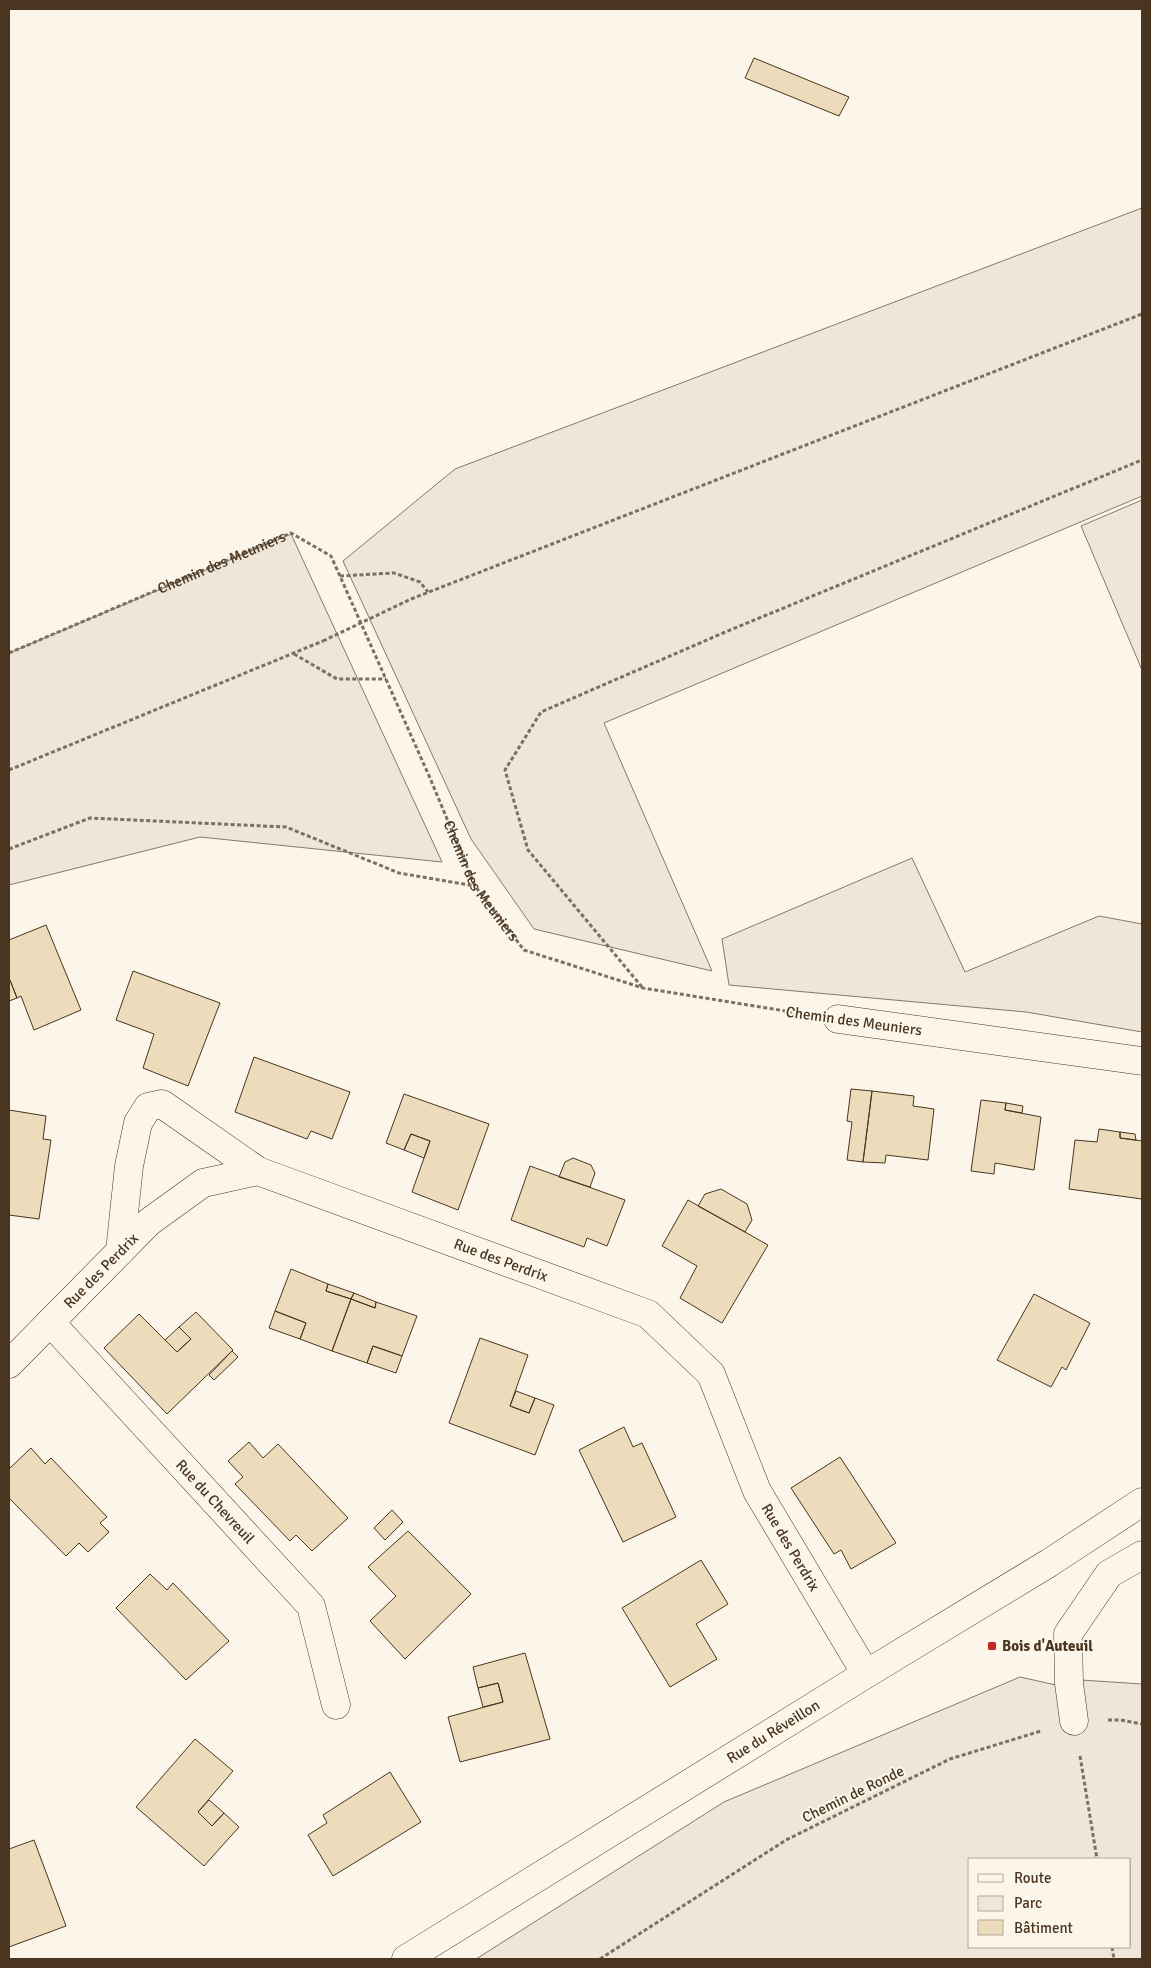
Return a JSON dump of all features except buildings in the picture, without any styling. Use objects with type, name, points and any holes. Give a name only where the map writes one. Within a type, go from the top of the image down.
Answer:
[{"type":"street","name":"Chemin des Meuniers","points":[[838,1019],[1142,1061]]},
{"type":"street","points":[[120,1251],[129,1166],[138,1124],[148,1107],[162,1104],[258,1171]]},
{"type":"street","name":"Rue des Perdrix","points":[[9,1364],[149,1222],[203,1182],[258,1171],[648,1314],[711,1374],[757,1491],[866,1674]]},
{"type":"street","name":"Rue du Chevreuil","points":[[50,1322],[311,1606],[336,1705]]},
{"type":"street","name":"Rue du Réveillon","points":[[406,1959],[1049,1563],[1142,1502]]},
{"type":"street","points":[[1074,1721],[1069,1682],[1068,1634],[1109,1574],[1142,1555]]},
{"type":"path","points":[[9,770],[294,654],[428,592],[1142,314]]},
{"type":"path","points":[[642,988],[528,850],[505,770],[541,712],[723,633],[1142,460]]},
{"type":"path","name":"Chemin des Meuniers","points":[[9,653],[291,533],[331,556],[475,886],[524,950],[642,988],[838,1019]]},
{"type":"path","points":[[340,576],[394,573],[420,582],[428,592]]},
{"type":"path","points":[[294,654],[337,679],[386,679]]},
{"type":"path","points":[[9,849],[90,818],[286,827],[399,873],[475,886]]},
{"type":"path","name":"Chemin de Ronde","points":[[600,1959],[786,1840],[950,1759],[1074,1721],[1121,1720],[1142,1724]]},
{"type":"path","points":[[1074,1721],[1097,1858]]},
{"type":"green space","points":[[1142,208],[1142,496],[604,723],[712,971],[534,929],[471,839],[343,561],[455,469]]},
{"type":"green space","points":[[1142,500],[1142,670],[1081,526]]},
{"type":"green space","points":[[291,534],[442,862],[200,837],[9,885],[9,653]]},
{"type":"green space","points":[[1020,1677],[1056,1685],[1081,1680],[1142,1684],[1142,1959],[476,1959],[724,1802]]},
{"type":"shaded area","points":[[912,858],[965,972],[1099,916],[1142,924],[1142,1032],[1026,1012],[729,985],[722,939]]},
{"type":"place","name":"Bois d'Auteuil","points":[[992,1646]]}]
